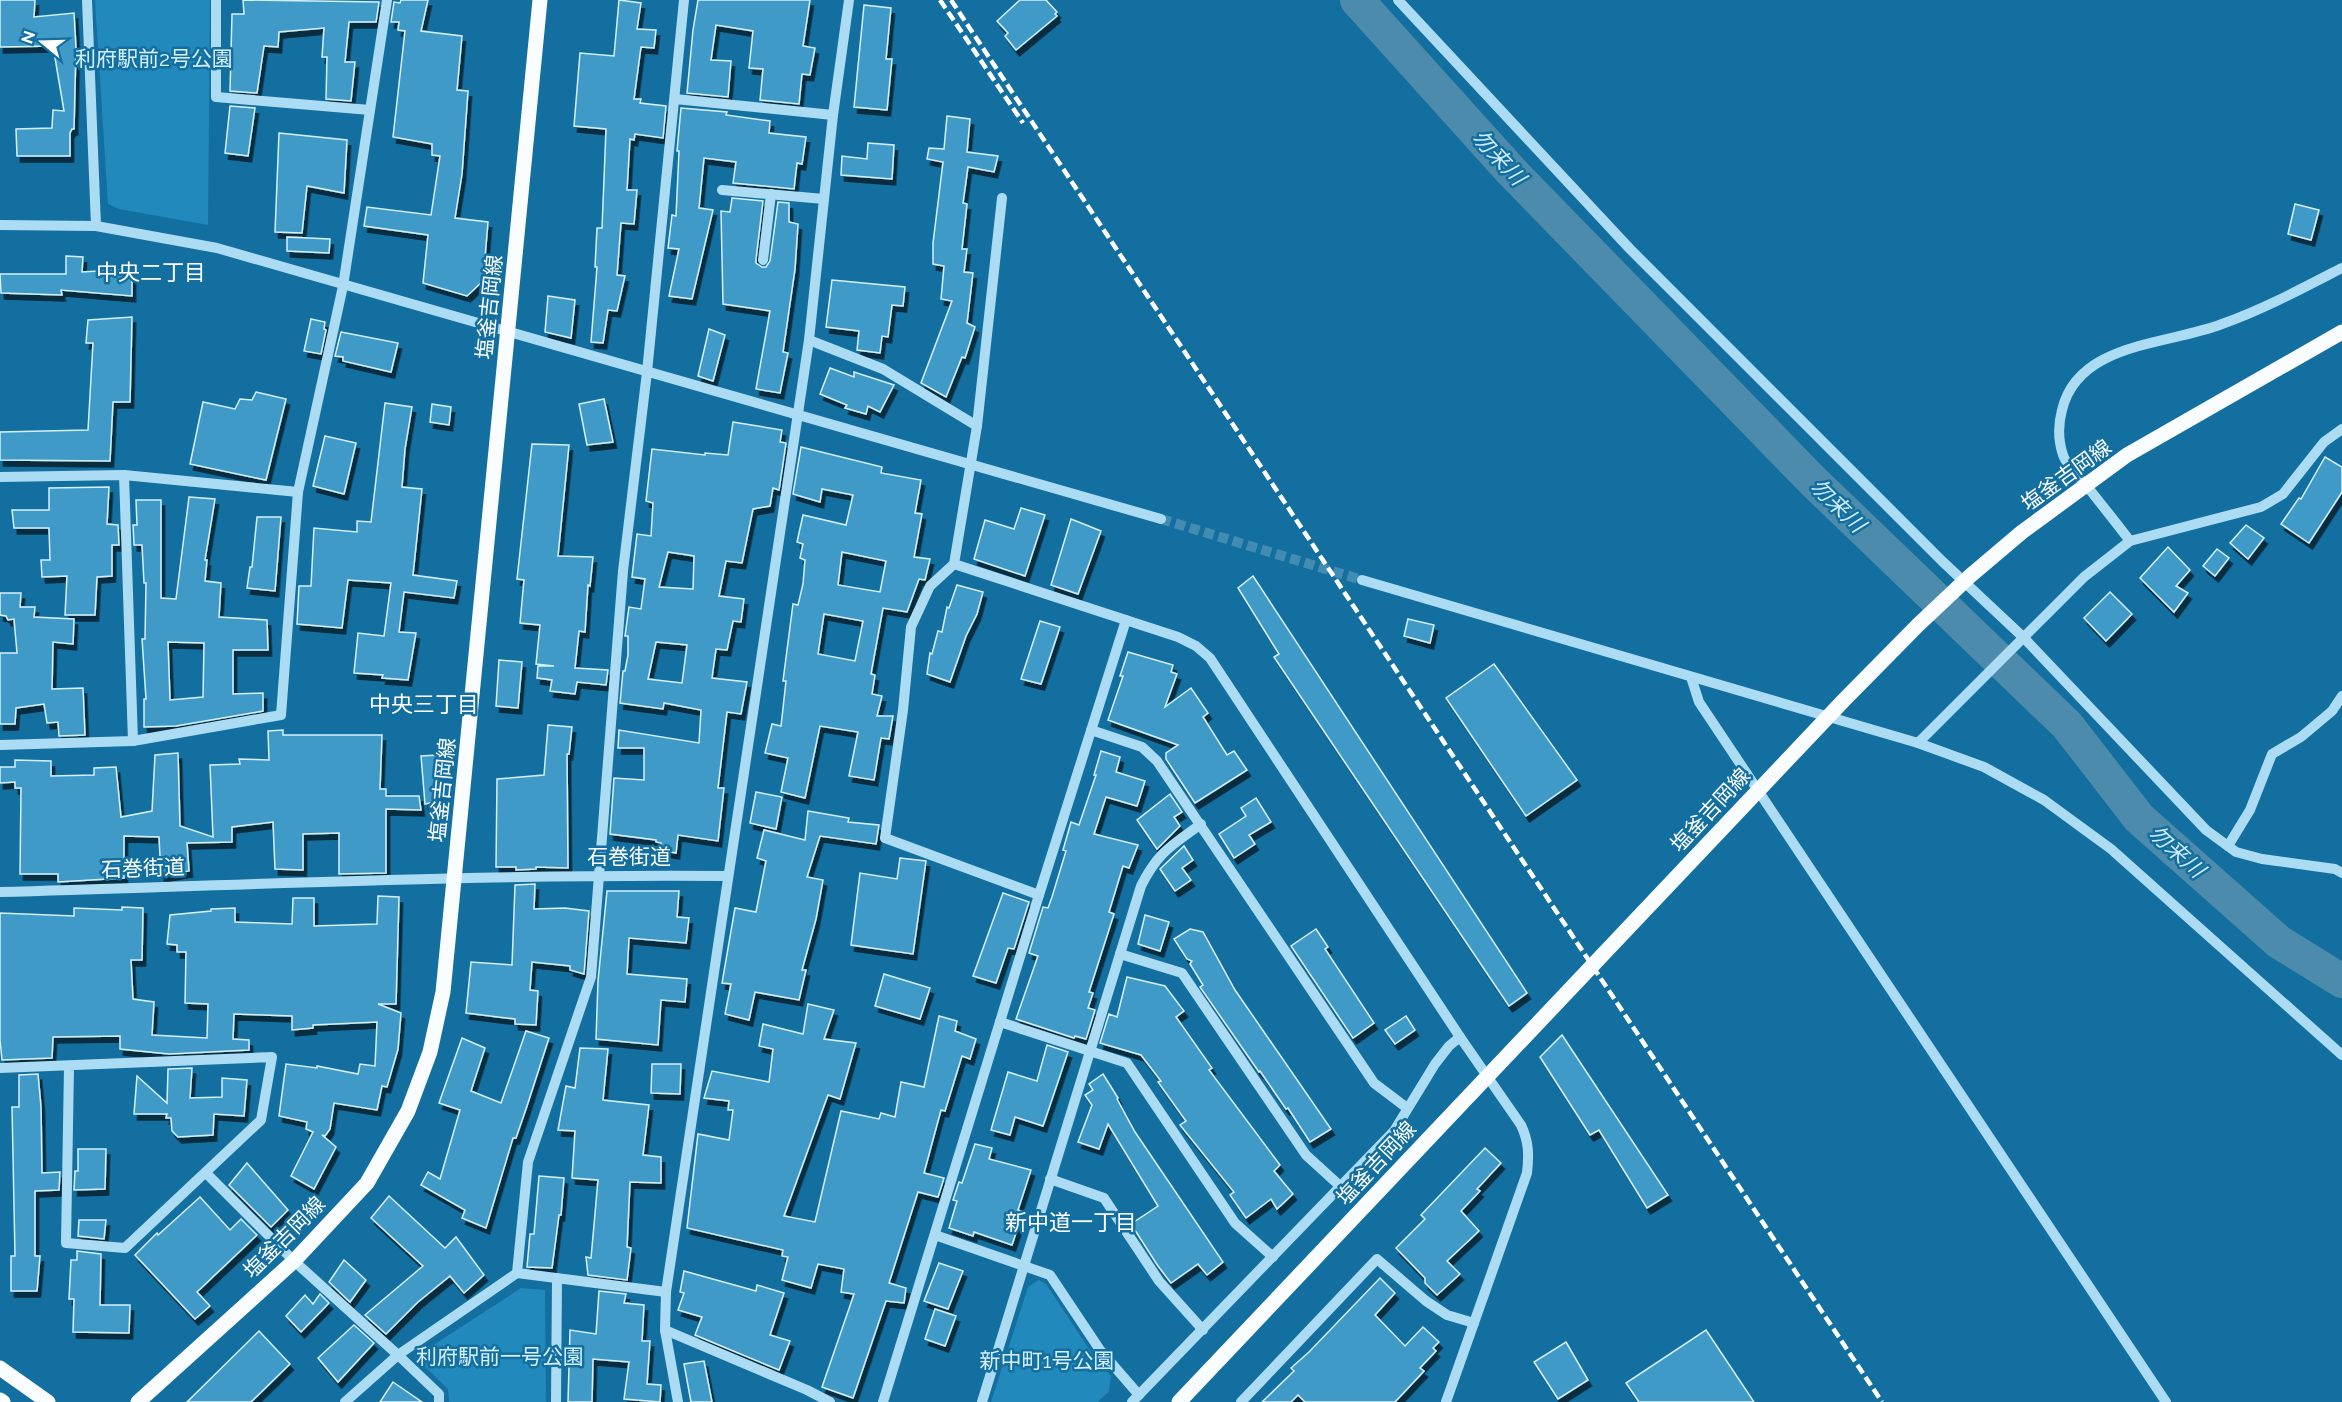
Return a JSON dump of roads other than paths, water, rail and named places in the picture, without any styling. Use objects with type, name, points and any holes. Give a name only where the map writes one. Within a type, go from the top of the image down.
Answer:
[{"type":"main road","name":"塩釜吉岡線","points":[[138,1402],[294,1261],[367,1183],[408,1111],[430,1052],[441,1002],[454,878],[540,0]]},
{"type":"main road","name":"塩釜吉岡線","points":[[1179,1402],[1844,700],[1970,576],[2022,532],[2127,455],[2342,332]]},
{"type":"main road","points":[[0,1368],[48,1402]]},
{"type":"street","points":[[87,0],[96,226]]},
{"type":"street","points":[[216,0],[216,97],[370,110]]},
{"type":"street","points":[[0,745],[133,741],[281,715],[298,492],[343,286],[387,0]]},
{"type":"street","points":[[517,1273],[528,1162],[591,977],[623,571],[647,372],[684,0]]},
{"type":"street","points":[[678,1402],[665,1330],[666,1292],[809,340],[833,115],[849,0]]},
{"type":"street","points":[[1398,0],[1630,249],[2021,639],[2206,830],[2236,852],[2262,859],[2335,869],[2342,873]]},
{"type":"street","points":[[675,99],[833,115]]},
{"type":"street","points":[[722,190],[824,199]]},
{"type":"street","points":[[763,260],[771,194]]},
{"type":"street","points":[[1002,198],[977,426],[954,564],[930,586],[911,627],[903,710],[885,838],[1039,895]]},
{"type":"street","points":[[0,225],[96,226],[217,248],[1161,519]]},
{"type":"street","points":[[2130,541],[2063,458],[2059,440],[2059,422],[2065,399],[2073,385],[2085,370],[2106,356],[2220,325],[2265,307],[2342,268]]},
{"type":"street","points":[[809,340],[883,369],[977,426]]},
{"type":"street","points":[[1918,743],[2084,577],[2130,541],[2261,507],[2283,494],[2324,442],[2342,429]]},
{"type":"street","points":[[0,477],[123,475],[298,492]]},
{"type":"street","points":[[123,475],[133,741]]},
{"type":"street","points":[[954,564],[1178,637],[1196,646],[1210,658],[1460,1037],[1521,1125],[1527,1137],[1530,1153],[1527,1173],[1446,1402]]},
{"type":"street","points":[[1362,580],[1918,743],[1984,767],[2044,800],[2111,849],[2342,1055]]},
{"type":"street","points":[[883,1402],[1126,620]]},
{"type":"street","points":[[1691,677],[1699,702],[2166,1402]]},
{"type":"street","points":[[2228,846],[2250,810],[2272,754],[2301,737],[2332,711],[2342,696]]},
{"type":"street","points":[[1091,730],[1142,747],[1157,761],[1374,1083],[1407,1108]]},
{"type":"street","points":[[982,1402],[1142,886],[1152,865],[1163,852],[1201,824]]},
{"type":"street","name":"石巻街道","points":[[0,892],[454,878],[599,875],[727,876]]},
{"type":"street","points":[[1120,954],[1182,973],[1306,1155],[1341,1186]]},
{"type":"street","points":[[1000,1022],[1127,1063],[1235,1223],[1273,1257]]},
{"type":"street","points":[[935,1235],[1050,1275],[1100,1350],[1136,1398],[1394,1131],[1435,1064],[1449,1046],[1460,1037]]},
{"type":"street","points":[[0,1068],[272,1057],[261,1120],[125,1248],[66,1243],[69,1067]]},
{"type":"street","points":[[206,1173],[294,1261],[439,1394],[439,1402]]},
{"type":"street","points":[[1050,1179],[1104,1198],[1158,1281],[1203,1330]]},
{"type":"street","points":[[1241,1402],[1377,1259],[1426,1301],[1447,1315],[1474,1323]]},
{"type":"street","points":[[345,1402],[398,1355],[517,1273],[666,1292]]},
{"type":"street","points":[[556,1402],[557,1278]]},
{"type":"street","points":[[665,1330],[830,1402]]},
{"type":"waterway","name":"勿来川","points":[[1357,0],[1512,172],[1814,482],[2067,725],[2139,818],[2279,942],[2342,981]]},
{"type":"tunnel","points":[[1161,519],[1362,580]]},
{"type":"railway","points":[[940,0],[1023,123]]},
{"type":"railway","points":[[951,0],[1882,1402]]},
{"type":"district","name":"中央二丁目","points":[[151,272]]},
{"type":"district","name":"中央三丁目","points":[[424,704]]},
{"type":"district","name":"新中道一丁目","points":[[1071,1222]]},
{"type":"park label","name":"利府駅前2号公園","points":[[154,58]]},
{"type":"park label","name":"利府駅前一号公園","points":[[500,1356]]},
{"type":"park label","name":"新中町1号公園","points":[[1047,1360]]}]
